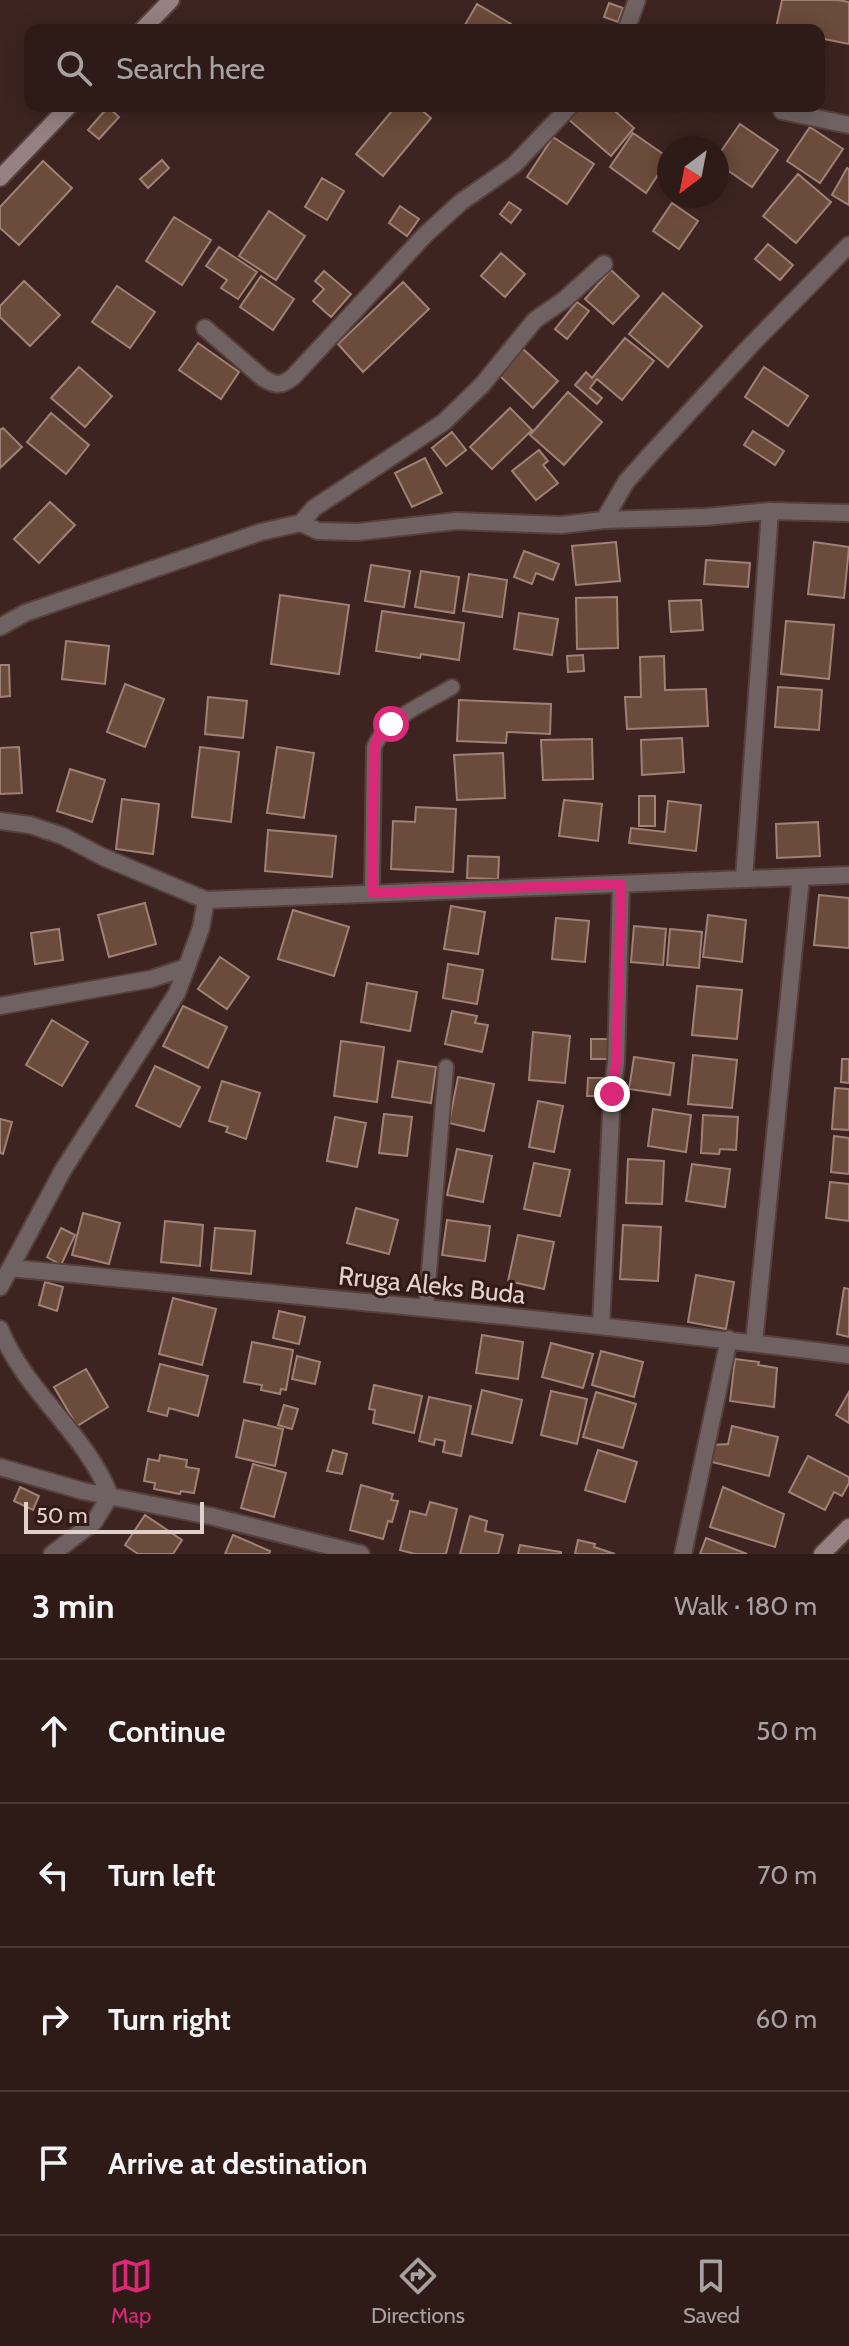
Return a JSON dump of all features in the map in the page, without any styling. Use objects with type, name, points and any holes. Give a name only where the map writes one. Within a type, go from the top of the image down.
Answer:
[{"type":"street","points":[[148,24],[171,0]]},
{"type":"street","points":[[628,24],[637,0]]},
{"type":"street","points":[[0,178],[63,112]]},
{"type":"street","points":[[205,328],[263,378],[273,384],[283,384],[293,377],[425,235],[461,202],[514,165],[564,112]]},
{"type":"street","points":[[787,112],[849,125]]},
{"type":"street","points":[[604,520],[626,482],[649,456],[849,245]]},
{"type":"street","points":[[0,627],[25,613],[261,532],[301,523],[314,508],[444,422],[482,385],[535,320],[564,300],[604,264]]},
{"type":"street","points":[[744,879],[770,511]]},
{"type":"street","points":[[301,523],[318,531],[358,532],[456,521],[561,525],[770,511],[849,513]]},
{"type":"street","points":[[0,821],[30,825],[63,836],[103,857],[206,900],[849,875]]},
{"type":"street","points":[[754,1343],[801,877]]},
{"type":"street","points":[[601,1326],[616,1063],[621,884]]},
{"type":"street","points":[[0,1287],[84,1134],[177,993],[201,928],[206,900]]},
{"type":"street","points":[[0,1006],[151,979],[187,967]]},
{"type":"street","name":"Rruga Aleks Buda","points":[[10,1268],[729,1339],[849,1355]]},
{"type":"street","points":[[0,1329],[17,1362],[100,1470],[110,1496]]},
{"type":"street","points":[[683,1554],[729,1339]]},
{"type":"street","points":[[0,1467],[110,1496],[210,1516],[361,1554]]},
{"type":"street","points":[[52,1554],[94,1522],[110,1496]]},
{"type":"street","points":[[822,1554],[849,1527]]},
{"type":"lane","points":[[372,893],[374,747],[379,734],[452,687]]},
{"type":"lane","points":[[426,1308],[446,1067]]},
{"type":"building","points":[[782,0],[849,2],[849,44],[825,39],[825,24],[777,24]]},
{"type":"building","points":[[609,3],[623,8],[618,22],[604,17]]},
{"type":"building","points":[[477,4],[511,24],[465,24]]},
{"type":"building","points":[[104,112],[114,112],[119,117],[99,139],[88,130]]},
{"type":"building","points":[[391,112],[424,112],[431,118],[383,176],[356,154]]},
{"type":"building","points":[[574,112],[616,112],[634,128],[611,156],[568,119]]},
{"type":"building","points":[[740,124],[778,150],[752,187],[729,171],[729,140]]},
{"type":"building","points":[[810,127],[843,149],[820,183],[787,161]]},
{"type":"building","points":[[633,133],[657,150],[657,176],[646,193],[610,167]]},
{"type":"building","points":[[553,137],[594,164],[567,204],[527,177]]},
{"type":"building","points":[[162,160],[169,168],[148,188],[140,179]]},
{"type":"building","points":[[43,161],[72,188],[19,245],[0,228],[0,207]]},
{"type":"building","points":[[849,169],[849,205],[832,195]]},
{"type":"building","points":[[798,174],[831,202],[796,243],[763,216]]},
{"type":"building","points":[[322,178],[344,191],[327,220],[305,207]]},
{"type":"building","points":[[509,202],[521,210],[511,223],[500,214]]},
{"type":"building","points":[[400,206],[419,219],[407,236],[389,223]]},
{"type":"building","points":[[669,208],[679,208],[698,221],[679,249],[653,231]]},
{"type":"building","points":[[269,211],[305,236],[276,280],[239,256]]},
{"type":"building","points":[[174,217],[211,240],[182,285],[146,261]]},
{"type":"building","points":[[768,244],[793,265],[780,280],[755,259]]},
{"type":"building","points":[[219,247],[257,272],[238,299],[221,288],[227,280],[206,266]]},
{"type":"building","points":[[501,253],[525,274],[505,297],[481,276]]},
{"type":"building","points":[[611,270],[639,296],[613,324],[585,299]]},
{"type":"building","points":[[324,271],[351,294],[331,317],[313,301],[324,289],[315,281]]},
{"type":"building","points":[[261,276],[294,299],[273,330],[240,307]]},
{"type":"building","points":[[24,281],[60,315],[30,346],[0,317],[0,306]]},
{"type":"building","points":[[403,282],[429,309],[363,372],[338,344]]},
{"type":"building","points":[[117,286],[155,312],[130,348],[92,322]]},
{"type":"building","points":[[663,293],[702,326],[668,367],[629,334]]},
{"type":"building","points":[[577,302],[589,311],[567,339],[555,329]]},
{"type":"building","points":[[625,338],[654,361],[622,400],[597,379],[590,388],[602,398],[597,404],[575,385],[586,372],[592,378]]},
{"type":"building","points":[[198,343],[239,372],[221,399],[179,370]]},
{"type":"building","points":[[523,349],[558,381],[533,408],[499,375]]},
{"type":"building","points":[[79,367],[112,396],[85,427],[51,398]]},
{"type":"building","points":[[764,367],[808,396],[788,426],[745,397]]},
{"type":"building","points":[[568,392],[602,422],[564,465],[530,435]]},
{"type":"building","points":[[510,408],[532,430],[492,469],[470,447]]},
{"type":"building","points":[[51,413],[89,445],[66,474],[27,442]]},
{"type":"building","points":[[3,428],[22,447],[0,468],[0,430]]},
{"type":"building","points":[[753,431],[784,451],[775,465],[744,445]]},
{"type":"building","points":[[452,432],[466,450],[446,466],[432,448]]},
{"type":"building","points":[[539,450],[548,461],[543,465],[558,483],[536,500],[512,471]]},
{"type":"building","points":[[425,458],[442,493],[412,507],[395,473]]},
{"type":"building","points":[[50,502],[75,525],[39,563],[14,539]]},
{"type":"building","points":[[616,542],[620,581],[576,585],[572,546]]},
{"type":"building","points":[[814,542],[849,547],[844,598],[808,594]]},
{"type":"building","points":[[524,551],[559,564],[553,580],[536,573],[532,584],[514,577]]},
{"type":"building","points":[[706,560],[750,563],[748,587],[704,584]]},
{"type":"building","points":[[371,565],[410,571],[404,607],[365,601]]},
{"type":"building","points":[[421,571],[459,577],[454,613],[415,607]]},
{"type":"building","points":[[469,574],[507,580],[502,617],[463,611]]},
{"type":"building","points":[[280,595],[349,605],[339,674],[271,664]]},
{"type":"building","points":[[617,597],[618,648],[577,649],[576,598]]},
{"type":"building","points":[[701,600],[703,630],[671,632],[669,601]]},
{"type":"building","points":[[382,611],[464,623],[459,660],[376,651]]},
{"type":"building","points":[[519,613],[558,619],[552,655],[514,649]]},
{"type":"building","points":[[786,621],[834,625],[829,679],[781,674]]},
{"type":"building","points":[[66,641],[109,646],[105,684],[62,679]]},
{"type":"building","points":[[583,655],[584,671],[568,672],[567,656]]},
{"type":"building","points":[[664,656],[665,690],[706,689],[708,726],[627,729],[625,697],[641,697],[640,657]]},
{"type":"building","points":[[0,665],[9,665],[10,696],[0,697]]},
{"type":"building","points":[[125,684],[164,699],[145,747],[107,732]]},
{"type":"building","points":[[778,687],[822,690],[819,730],[775,727]]},
{"type":"building","points":[[208,697],[247,701],[243,738],[205,734]]},
{"type":"building","points":[[459,700],[551,704],[550,734],[507,732],[506,743],[457,741]]},
{"type":"building","points":[[682,738],[684,772],[642,775],[641,740]]},
{"type":"building","points":[[592,739],[593,779],[543,780],[541,740]]},
{"type":"building","points":[[19,747],[22,793],[0,794],[0,748]]},
{"type":"building","points":[[200,747],[239,752],[231,822],[192,817]]},
{"type":"building","points":[[277,747],[314,753],[304,818],[267,813]]},
{"type":"building","points":[[503,753],[505,798],[457,800],[454,755]]},
{"type":"building","points":[[70,769],[105,780],[92,822],[57,811]]},
{"type":"building","points":[[639,796],[655,796],[655,826],[639,826]]},
{"type":"building","points":[[122,799],[159,804],[153,854],[116,849]]},
{"type":"building","points":[[564,800],[602,804],[598,841],[559,836]]},
{"type":"building","points":[[668,801],[701,805],[696,851],[629,843],[631,828],[665,832]]},
{"type":"building","points":[[416,807],[456,809],[453,872],[391,869],[393,821],[415,822]]},
{"type":"building","points":[[818,822],[820,856],[777,858],[776,824]]},
{"type":"building","points":[[268,830],[336,836],[332,877],[265,871]]},
{"type":"building","points":[[468,856],[499,857],[498,879],[467,878]]},
{"type":"building","points":[[819,895],[849,898],[849,948],[814,945]]},
{"type":"building","points":[[145,903],[156,944],[109,957],[98,915]]},
{"type":"building","points":[[451,906],[485,912],[478,954],[444,949]]},
{"type":"building","points":[[293,910],[349,927],[334,976],[278,959]]},
{"type":"building","points":[[708,915],[746,920],[742,962],[703,957]]},
{"type":"building","points":[[556,918],[589,921],[585,962],[552,959]]},
{"type":"building","points":[[634,926],[666,929],[663,965],[631,962]]},
{"type":"building","points":[[59,929],[63,960],[35,964],[31,933]]},
{"type":"building","points":[[670,929],[702,932],[699,968],[667,965]]},
{"type":"building","points":[[220,957],[249,977],[227,1009],[198,989]]},
{"type":"building","points":[[448,964],[483,970],[477,1004],[443,998]]},
{"type":"building","points":[[367,983],[417,992],[410,1031],[361,1022]]},
{"type":"building","points":[[697,986],[742,990],[737,1039],[692,1035]]},
{"type":"building","points":[[183,1006],[227,1027],[208,1068],[163,1046]]},
{"type":"building","points":[[452,1011],[477,1016],[475,1023],[488,1025],[482,1052],[445,1044]]},
{"type":"building","points":[[52,1020],[88,1042],[62,1086],[26,1065]]},
{"type":"building","points":[[533,1032],[570,1036],[565,1083],[529,1080]]},
{"type":"building","points":[[591,1039],[611,1039],[611,1059],[591,1059]]},
{"type":"building","points":[[341,1041],[384,1047],[377,1102],[334,1096]]},
{"type":"building","points":[[693,1055],[737,1060],[732,1108],[688,1104]]},
{"type":"building","points":[[634,1057],[674,1063],[670,1095],[629,1089]]},
{"type":"building","points":[[842,1059],[849,1059],[849,1083],[841,1082]]},
{"type":"building","points":[[398,1061],[436,1067],[431,1103],[392,1097]]},
{"type":"building","points":[[155,1066],[200,1087],[180,1127],[136,1106]]},
{"type":"building","points":[[458,1077],[494,1084],[484,1131],[449,1123]]},
{"type":"building","points":[[588,1078],[606,1078],[606,1096],[587,1096]]},
{"type":"building","points":[[222,1081],[260,1093],[246,1139],[226,1132],[228,1127],[209,1121]]},
{"type":"building","points":[[835,1088],[849,1089],[849,1130],[832,1129]]},
{"type":"building","points":[[538,1101],[563,1106],[554,1152],[529,1147]]},
{"type":"building","points":[[653,1109],[691,1115],[686,1152],[648,1146]]},
{"type":"building","points":[[384,1114],[412,1117],[407,1156],[379,1153]]},
{"type":"building","points":[[703,1115],[738,1117],[736,1150],[720,1149],[719,1154],[701,1153]]},
{"type":"building","points":[[335,1117],[366,1123],[357,1167],[327,1161]]},
{"type":"building","points":[[0,1119],[12,1122],[3,1154],[0,1153]]},
{"type":"building","points":[[834,1136],[849,1138],[849,1174],[831,1172]]},
{"type":"building","points":[[457,1149],[492,1156],[483,1202],[447,1195]]},
{"type":"building","points":[[628,1159],[664,1161],[662,1204],[626,1203]]},
{"type":"building","points":[[534,1163],[570,1170],[560,1216],[524,1209]]},
{"type":"building","points":[[692,1164],[730,1169],[725,1207],[686,1201]]},
{"type":"building","points":[[830,1182],[849,1184],[849,1221],[826,1218]]},
{"type":"building","points":[[356,1208],[398,1220],[389,1254],[347,1243]]},
{"type":"building","points":[[83,1213],[120,1223],[109,1264],[72,1255]]},
{"type":"building","points":[[447,1220],[490,1226],[485,1261],[442,1255]]},
{"type":"building","points":[[165,1221],[203,1225],[200,1266],[161,1262]]},
{"type":"building","points":[[623,1225],[661,1227],[658,1281],[620,1279]]},
{"type":"building","points":[[61,1228],[75,1235],[61,1265],[47,1257]]},
{"type":"building","points":[[215,1228],[255,1231],[251,1274],[211,1270]]},
{"type":"building","points":[[518,1235],[554,1242],[544,1289],[508,1281]]},
{"type":"building","points":[[696,1275],[734,1282],[726,1329],[688,1322]]},
{"type":"building","points":[[45,1282],[63,1287],[57,1311],[39,1305]]},
{"type":"building","points":[[844,1288],[849,1289],[849,1337],[837,1334]]},
{"type":"building","points":[[173,1298],[216,1309],[202,1365],[159,1354]]},
{"type":"building","points":[[279,1311],[305,1317],[299,1344],[273,1338]]},
{"type":"building","points":[[482,1335],[523,1342],[518,1379],[476,1373]]},
{"type":"building","points":[[252,1342],[293,1350],[286,1390],[281,1389],[280,1394],[261,1390],[262,1385],[244,1382]]},
{"type":"building","points":[[551,1343],[593,1354],[583,1388],[542,1377]]},
{"type":"building","points":[[601,1351],[643,1362],[634,1397],[592,1385]]},
{"type":"building","points":[[297,1356],[320,1362],[315,1384],[292,1379]]},
{"type":"building","points":[[735,1359],[777,1368],[774,1407],[730,1401]]},
{"type":"building","points":[[160,1364],[208,1376],[198,1416],[169,1408],[167,1416],[148,1411]]},
{"type":"building","points":[[86,1369],[108,1407],[77,1426],[54,1387]]},
{"type":"building","points":[[374,1385],[422,1396],[414,1433],[373,1423],[375,1410],[369,1409]]},
{"type":"building","points":[[482,1390],[522,1400],[512,1443],[472,1434]]},
{"type":"building","points":[[551,1391],[587,1399],[577,1444],[541,1435]]},
{"type":"building","points":[[596,1392],[636,1404],[623,1448],[583,1437]]},
{"type":"building","points":[[849,1392],[849,1423],[836,1415]]},
{"type":"building","points":[[429,1397],[471,1406],[461,1456],[443,1452],[445,1441],[435,1439],[434,1445],[419,1441]]},
{"type":"building","points":[[284,1405],[298,1409],[292,1429],[278,1425]]},
{"type":"building","points":[[244,1420],[283,1429],[275,1466],[236,1457]]},
{"type":"building","points":[[732,1426],[778,1437],[769,1476],[708,1461],[712,1445],[728,1444]]},
{"type":"building","points":[[333,1450],[347,1454],[342,1474],[327,1471]]},
{"type":"building","points":[[598,1450],[637,1462],[625,1502],[585,1490]]},
{"type":"building","points":[[160,1455],[187,1460],[186,1467],[199,1469],[194,1493],[154,1489],[155,1483],[144,1481],[148,1459],[159,1461]]},
{"type":"building","points":[[808,1456],[849,1477],[842,1496],[834,1492],[825,1510],[789,1492]]},
{"type":"building","points":[[253,1464],[286,1473],[274,1517],[241,1508]]},
{"type":"building","points":[[361,1485],[393,1494],[391,1500],[398,1501],[383,1539],[350,1530]]},
{"type":"building","points":[[20,1487],[39,1496],[33,1510],[14,1501]]},
{"type":"building","points":[[723,1487],[784,1514],[775,1547],[710,1527]]},
{"type":"building","points":[[430,1502],[457,1509],[446,1554],[415,1554],[400,1550],[410,1511],[426,1515]]},
{"type":"building","points":[[145,1515],[182,1540],[173,1554],[138,1554],[125,1545]]},
{"type":"building","points":[[470,1516],[487,1521],[485,1531],[503,1535],[498,1554],[460,1554]]},
{"type":"building","points":[[233,1535],[270,1551],[269,1554],[225,1554]]},
{"type":"building","points":[[706,1538],[747,1554],[700,1554]]},
{"type":"building","points":[[578,1540],[595,1544],[594,1547],[615,1554],[575,1554]]},
{"type":"building","points":[[520,1545],[561,1552],[561,1554],[518,1554]]},
{"type":"route","points":[[391,724],[379,734],[374,747],[372,893],[621,884],[616,1063],[612,1094]]}]
